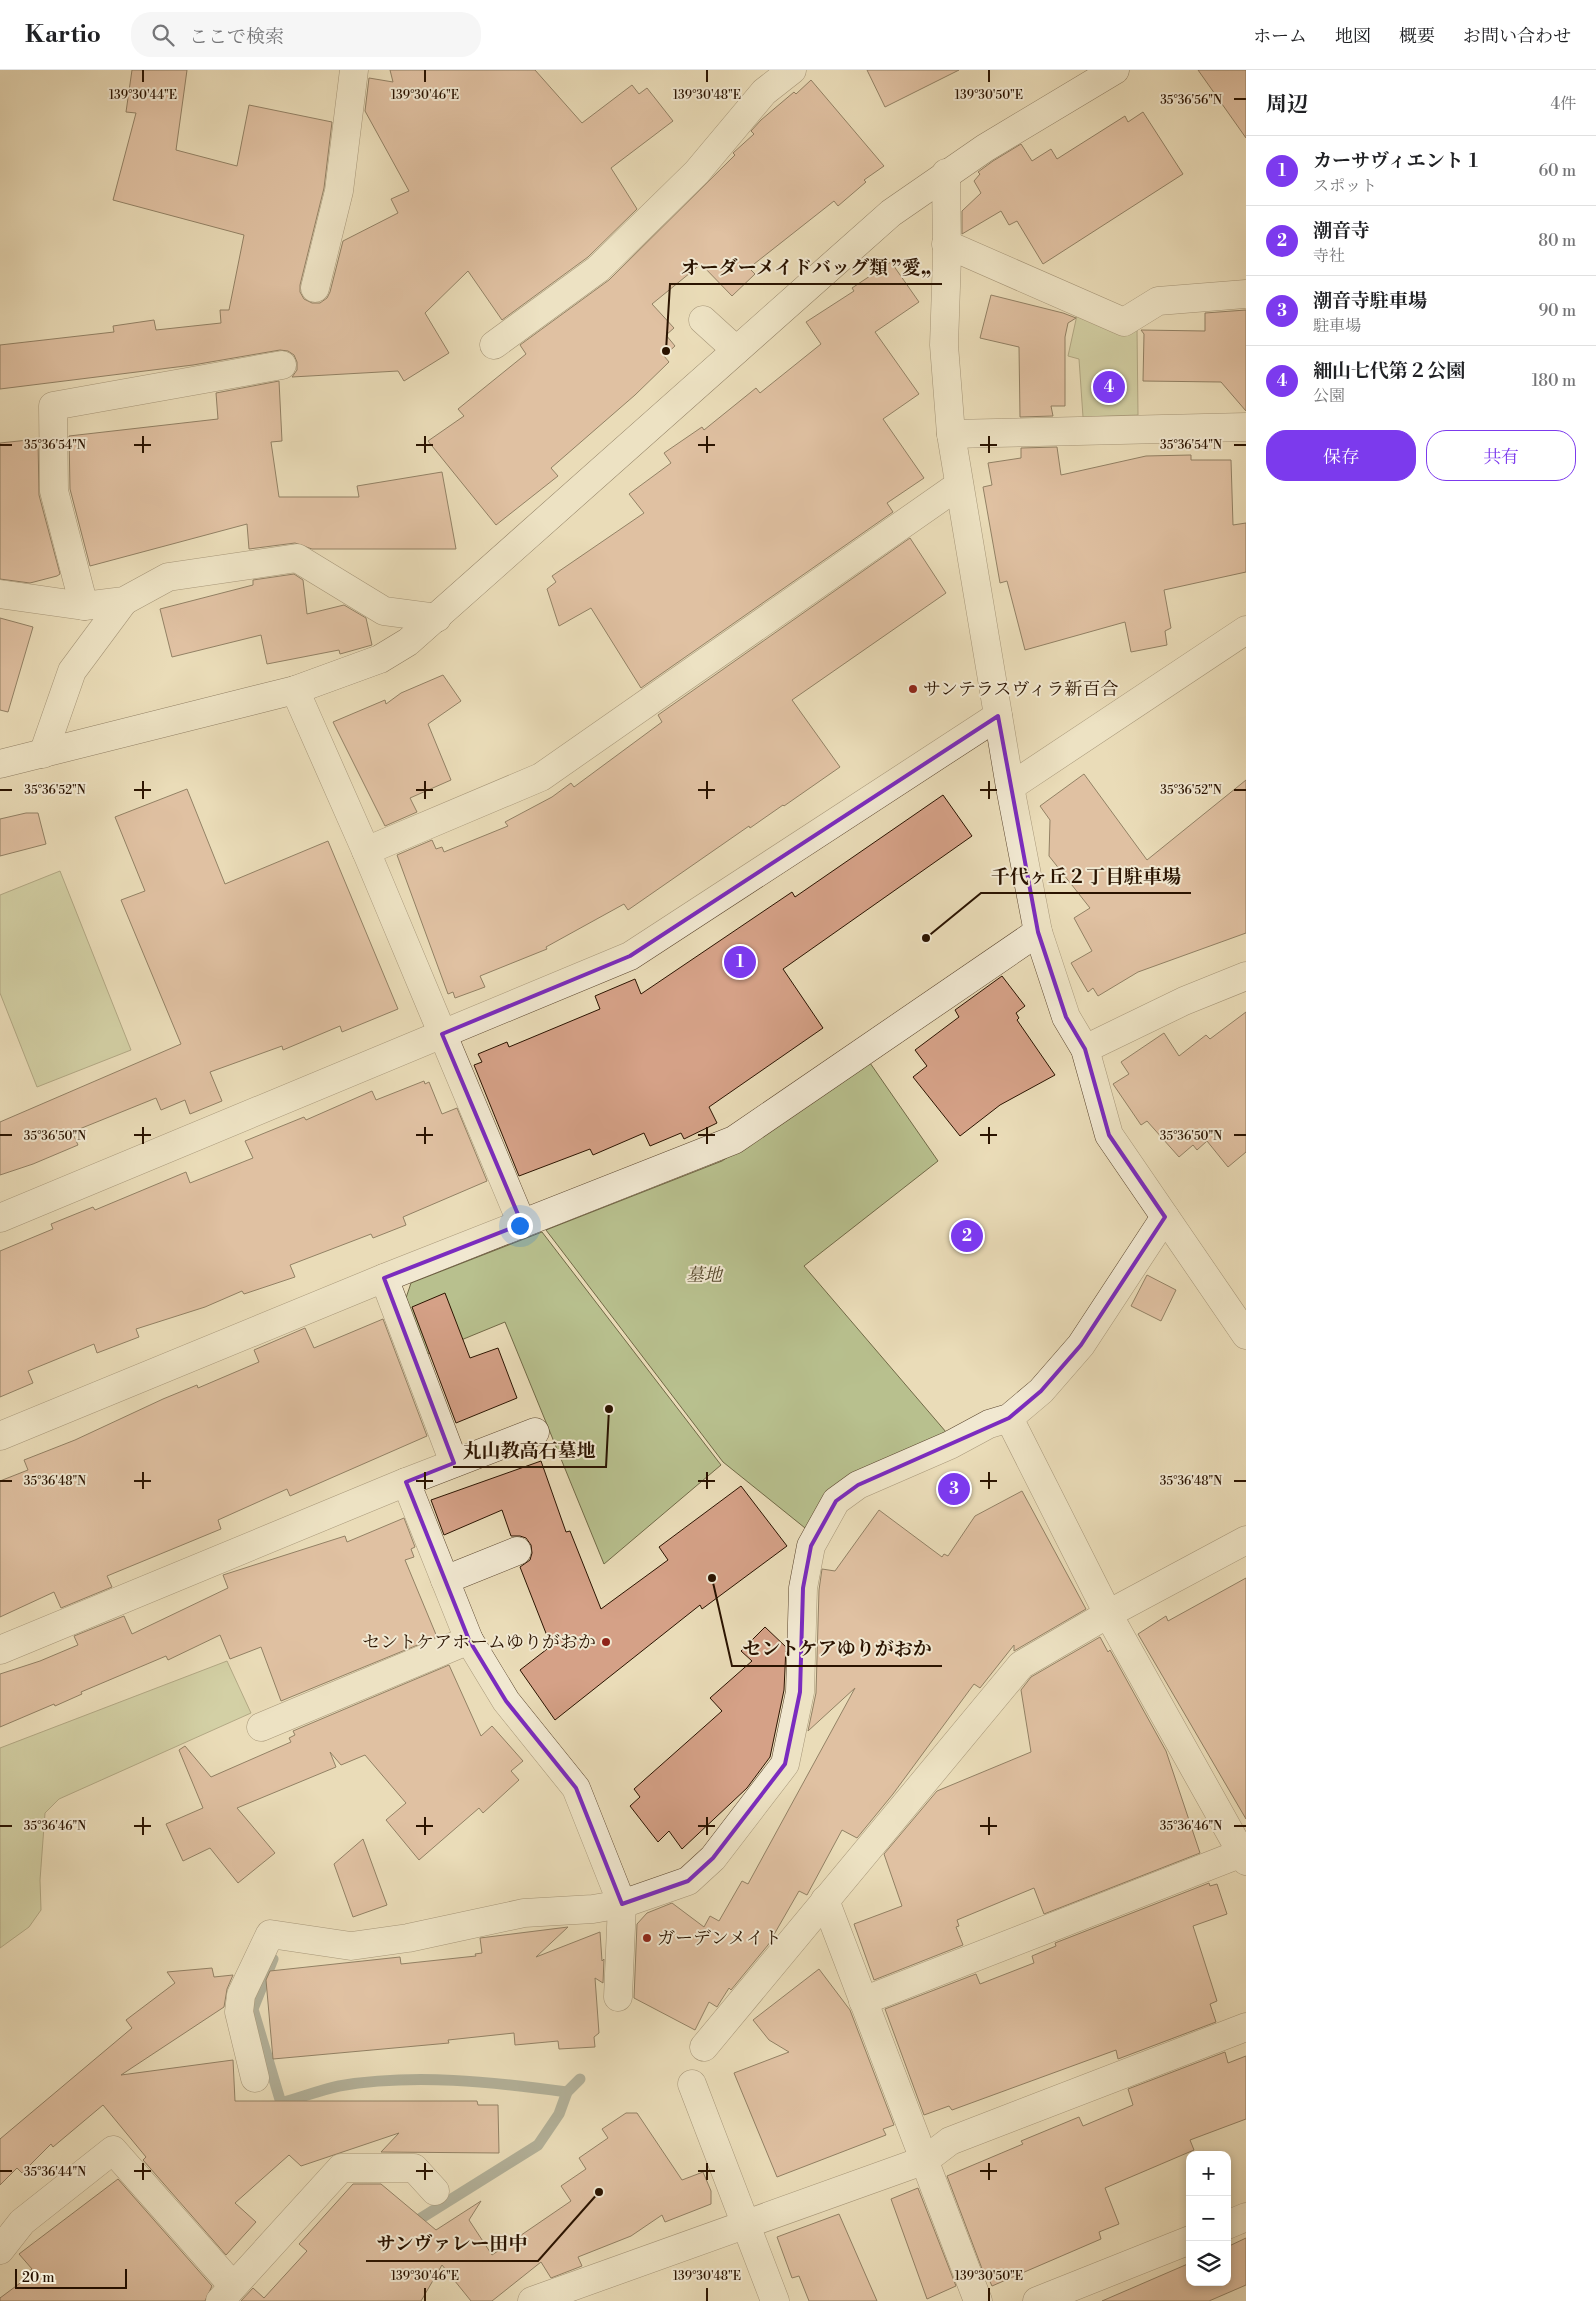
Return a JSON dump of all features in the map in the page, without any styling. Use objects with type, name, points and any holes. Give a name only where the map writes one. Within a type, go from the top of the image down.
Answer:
[{"type":"street","points":[[315,288],[340,191],[354,70]]},
{"type":"street","points":[[494,345],[598,269],[697,172],[764,92],[792,70]]},
{"type":"street","points":[[0,764],[295,690],[380,658],[408,642],[891,213],[946,173],[1116,70]]},
{"type":"street","points":[[946,173],[944,345],[951,434],[1010,787],[1038,932],[1066,1017],[1084,1049],[1109,1135],[1246,1335]]},
{"type":"street","points":[[946,244],[1124,322],[1158,300],[1246,294]]},
{"type":"street","points":[[703,320],[736,350]]},
{"type":"street","points":[[84,606],[54,491],[53,406],[282,365]]},
{"type":"street","points":[[951,434],[1246,427]]},
{"type":"street","points":[[366,851],[541,777],[959,484]]},
{"type":"street","points":[[0,594],[84,606],[124,601],[168,577],[297,558],[384,611],[437,618]]},
{"type":"street","points":[[42,754],[72,671],[124,601]]},
{"type":"street","points":[[1010,787],[1246,630]]},
{"type":"street","points":[[295,690],[366,851],[522,1224]]},
{"type":"street","points":[[0,1218],[630,956],[998,716]]},
{"type":"street","points":[[0,1436],[384,1278],[734,1140],[1038,932]]},
{"type":"street","points":[[1084,1049],[1184,1001],[1246,976]]},
{"type":"street","points":[[255,2078],[240,2012],[242,1995],[270,1934],[351,1946],[408,1938],[524,1913],[593,1909],[622,1904],[688,1881],[713,1858],[785,1764],[800,1692],[803,1588],[816,1535],[836,1501],[858,1485],[950,1446],[989,1424],[1009,1418],[1041,1391],[1082,1345],[1165,1217]]},
{"type":"street","points":[[384,1278],[454,1464]]},
{"type":"street","points":[[863,2000],[1244,1857],[1108,1614],[1009,1418]]},
{"type":"street","points":[[0,1650],[406,1482],[535,1432]]},
{"type":"street","points":[[406,1482],[469,1640],[506,1701],[576,1788],[622,1904],[618,1997]]},
{"type":"street","points":[[704,2046],[1021,1666],[1108,1614],[1246,1540]]},
{"type":"street","points":[[445,1580],[517,1550]]},
{"type":"street","points":[[261,1727],[469,1640]]},
{"type":"street","points":[[825,1900],[978,2301]]},
{"type":"street","points":[[532,2301],[925,2160],[950,2141],[1246,2026]]},
{"type":"street","points":[[692,2084],[775,2301]]},
{"type":"street","points":[[0,2250],[22,2222],[113,2150],[227,2294],[342,2168],[414,2168],[435,2191]]},
{"type":"street","points":[[1231,2223],[1246,2217]]},
{"type":"street","points":[[1037,2301],[1187,2241]]},
{"type":"highlighted area","points":[[998,716],[1038,932],[1066,1017],[1085,1049],[1109,1135],[1165,1217],[1081,1345],[1041,1391],[1009,1418],[858,1485],[836,1501],[811,1546],[803,1588],[800,1692],[785,1764],[713,1858],[688,1881],[622,1904],[576,1788],[506,1701],[469,1640],[406,1482],[454,1463],[384,1278],[522,1224],[442,1034],[630,956]]},
{"type":"green space","points":[[1077,315],[1137,328],[1138,415],[1083,417],[1079,359],[1068,356]]},
{"type":"green space","points":[[60,871],[131,1050],[37,1087],[0,993],[0,895]]},
{"type":"green space","name":"墓地","points":[[870,1063],[938,1161],[804,1266],[952,1439],[810,1532],[723,1462],[546,1230],[722,1161]]},
{"type":"green space","points":[[542,1232],[721,1465],[604,1564],[505,1322],[427,1354],[405,1301],[411,1283]]},
{"type":"green space","points":[[227,1661],[251,1713],[59,1799],[45,1813],[40,1880],[41,1910],[29,1927],[0,1948],[0,1748]]},
{"type":"building","points":[[132,70],[187,70],[176,150],[237,166],[249,105],[332,122],[324,188],[300,285],[300,292],[304,299],[312,303],[320,303],[327,298],[330,292],[343,241],[398,213],[391,199],[409,191],[365,111],[369,78],[393,82],[390,70],[535,70],[582,123],[632,85],[639,94],[647,88],[673,121],[611,168],[637,209],[588,257],[502,320],[468,271],[425,313],[449,353],[404,381],[398,371],[292,377],[297,370],[297,362],[294,355],[288,351],[280,350],[193,365],[0,389],[0,345],[114,332],[113,326],[154,320],[156,330],[221,323],[220,310],[229,310],[244,235],[113,200],[136,113],[126,112]]},
{"type":"building","points":[[867,70],[959,70],[885,107]]},
{"type":"building","points":[[1198,70],[1246,70],[1246,138]]},
{"type":"building","points":[[811,80],[884,166],[864,180],[866,182],[838,206],[834,201],[749,268],[755,274],[732,296],[701,264],[652,304],[674,328],[666,335],[675,346],[664,356],[669,362],[635,395],[551,468],[558,476],[496,525],[428,441],[464,416],[458,409],[526,354],[520,345],[609,280],[735,155],[733,153],[754,134],[751,131],[761,120],[794,92],[796,94]]},
{"type":"building","points":[[1143,112],[1183,174],[1043,264],[1017,221],[1009,225],[1001,211],[962,234],[962,211],[981,193],[974,181],[980,174],[978,172],[993,161],[1021,144],[1032,161],[1051,149],[1057,159],[1125,116],[1128,122]]},
{"type":"building","points":[[891,262],[919,302],[875,332],[919,394],[883,419],[924,478],[887,503],[893,512],[641,688],[591,608],[559,626],[547,589],[556,582],[552,576],[644,513],[629,494],[671,463],[664,453],[702,427],[704,430],[756,388],[760,393],[821,344],[806,322],[854,291],[852,288]]},
{"type":"building","points":[[991,295],[1076,318],[1068,323],[1065,337],[1065,406],[1051,406],[1053,416],[1020,417],[1019,347],[980,338]]},
{"type":"building","points":[[1246,310],[1246,411],[1221,382],[1143,381],[1144,334],[1141,330],[1205,331],[1205,313]]},
{"type":"building","points":[[279,381],[282,441],[271,442],[279,497],[359,497],[357,486],[442,472],[456,549],[312,549],[295,543],[249,549],[247,524],[90,566],[70,489],[69,436],[218,419],[216,393]]},
{"type":"building","points":[[38,439],[39,495],[60,574],[30,583],[0,579],[0,443]]},
{"type":"building","points":[[1057,447],[1061,475],[1146,456],[1191,455],[1191,460],[1231,460],[1233,525],[1246,523],[1246,572],[1164,590],[1171,628],[1165,631],[1167,645],[1131,652],[1125,622],[1025,650],[1007,581],[1000,583],[983,487],[992,485],[988,463],[1021,458],[1021,448]]},
{"type":"building","points":[[910,538],[946,593],[792,700],[840,767],[784,806],[750,828],[749,826],[628,910],[624,904],[546,947],[547,949],[480,976],[485,987],[455,998],[453,992],[448,994],[397,855],[432,840],[436,849],[442,847],[444,852],[508,826],[505,822],[552,797],[571,783],[574,787],[662,722],[658,715]]},
{"type":"building","points":[[294,574],[303,580],[307,614],[344,605],[366,618],[372,645],[340,654],[339,650],[267,664],[261,635],[172,657],[160,609],[253,585],[253,580]]},
{"type":"building","points":[[0,618],[33,627],[8,712],[0,710]]},
{"type":"building","points":[[443,675],[461,701],[428,724],[451,780],[410,798],[417,812],[385,826],[333,722],[385,700],[386,704],[401,693]]},
{"type":"building","points":[[1084,774],[1147,860],[1246,780],[1246,933],[1138,972],[1098,996],[1093,988],[1088,992],[1071,963],[1092,951],[1074,918],[1090,908],[1049,856],[1050,820],[1040,806]]},
{"type":"building","points":[[187,789],[225,884],[328,841],[398,1009],[342,1032],[340,1026],[283,1050],[282,1046],[210,1072],[222,1101],[190,1114],[185,1100],[161,1110],[156,1098],[72,1132],[78,1145],[33,1164],[0,1175],[0,1122],[181,1044],[121,900],[145,891],[115,817]]},
{"type":"building","points":[[943,795],[972,836],[783,969],[823,1028],[709,1107],[717,1123],[684,1139],[681,1133],[650,1146],[644,1133],[593,1155],[590,1149],[519,1176],[474,1065],[482,1062],[478,1054],[507,1042],[509,1047],[600,1009],[595,996],[635,979],[641,994],[792,892],[795,897]]},
{"type":"building","points":[[26,813],[38,813],[46,844],[0,856],[0,819]]},
{"type":"building","points":[[1002,976],[1025,1006],[1016,1013],[1019,1018],[1017,1020],[1055,1075],[1000,1105],[960,1136],[913,1077],[927,1066],[915,1050],[959,1017],[955,1010]]},
{"type":"building","points":[[1246,1012],[1246,1152],[1228,1167],[1207,1141],[1197,1150],[1193,1145],[1179,1157],[1147,1121],[1141,1125],[1113,1084],[1129,1074],[1121,1062],[1164,1033],[1179,1056],[1206,1035],[1210,1039]]},
{"type":"building","points":[[424,1081],[425,1084],[429,1082],[442,1114],[457,1108],[487,1181],[403,1217],[406,1225],[373,1238],[371,1234],[290,1265],[295,1277],[244,1294],[242,1291],[205,1307],[136,1329],[139,1337],[97,1353],[94,1344],[28,1371],[33,1383],[0,1397],[0,1251],[53,1229],[51,1224],[93,1207],[95,1210],[186,1172],[190,1183],[253,1158],[245,1141],[304,1117],[306,1120],[372,1091],[376,1100]]},
{"type":"building","points":[[1147,1275],[1176,1290],[1161,1321],[1131,1306]]},
{"type":"building","points":[[445,1293],[470,1358],[498,1348],[517,1398],[456,1423],[412,1307]]},
{"type":"building","points":[[383,1319],[427,1436],[290,1496],[287,1489],[218,1520],[221,1529],[107,1576],[112,1587],[61,1608],[54,1592],[0,1617],[0,1481],[28,1470],[24,1460],[75,1440],[163,1399],[197,1385],[198,1388],[259,1362],[254,1350],[305,1328],[314,1348]]},
{"type":"building","points":[[541,1461],[566,1532],[570,1531],[601,1609],[668,1560],[659,1547],[741,1486],[787,1546],[702,1609],[700,1605],[555,1720],[520,1670],[551,1646],[520,1567],[530,1560],[532,1553],[531,1545],[526,1538],[511,1536],[502,1510],[444,1535],[431,1500]]},
{"type":"building","points":[[1022,1491],[1086,1609],[1014,1651],[1014,1645],[980,1688],[974,1684],[893,1794],[857,1838],[842,1830],[807,1895],[799,1891],[768,1945],[731,1990],[729,1988],[717,2007],[709,2002],[695,2030],[634,1998],[637,1924],[647,1913],[672,1903],[704,1927],[710,1916],[719,1921],[742,1881],[748,1884],[855,1688],[808,1731],[816,1693],[819,1590],[822,1569],[835,1571],[879,1510],[942,1557],[944,1554],[948,1556],[975,1516]]},
{"type":"building","points":[[404,1518],[415,1547],[411,1549],[414,1557],[405,1560],[437,1637],[281,1701],[261,1647],[230,1659],[220,1635],[168,1660],[166,1656],[81,1692],[82,1694],[55,1706],[54,1704],[0,1727],[0,1674],[40,1661],[78,1645],[74,1636],[124,1616],[132,1634],[228,1588],[223,1575],[345,1536],[347,1542]]},
{"type":"building","points":[[1246,1578],[1246,1819],[1138,1634],[1166,1616],[1168,1621]]},
{"type":"building","points":[[765,1627],[786,1647],[784,1690],[770,1757],[747,1788],[682,1849],[669,1831],[658,1842],[630,1806],[640,1797],[634,1789],[722,1711],[710,1698],[752,1661],[741,1651]]},
{"type":"building","points":[[1100,1637],[1108,1652],[1110,1650],[1166,1751],[1200,1853],[1044,1914],[1034,1888],[957,1920],[959,1926],[956,1927],[963,1945],[874,1980],[854,1924],[902,1906],[884,1854],[937,1791],[1031,1752],[1021,1690],[1031,1677]]},
{"type":"building","points":[[449,1665],[481,1736],[492,1726],[523,1761],[511,1771],[519,1780],[483,1813],[479,1808],[419,1860],[386,1820],[406,1803],[365,1755],[341,1765],[330,1752],[336,1767],[237,1808],[275,1853],[238,1883],[210,1848],[183,1861],[166,1824],[203,1808],[179,1750],[185,1746],[211,1777],[291,1742],[289,1738],[295,1735],[293,1731]]},
{"type":"building","points":[[363,1839],[387,1905],[353,1917],[334,1864]]},
{"type":"building","points":[[1209,1883],[1210,1886],[1217,1884],[1227,1914],[1193,1926],[1217,2001],[1210,2004],[1216,2022],[1118,2059],[1116,2050],[952,2110],[949,2106],[924,2115],[885,2009],[976,1974],[980,1984],[1034,1963],[1032,1956],[1056,1946],[1055,1943]]},
{"type":"building","points":[[568,1927],[536,1957],[600,1932],[602,1961],[604,1959],[603,1983],[595,1978],[599,2033],[594,2037],[595,2047],[559,2049],[558,2041],[515,2045],[514,2033],[448,2040],[449,2043],[273,2059],[266,1980],[270,1971],[400,1957],[401,1964],[476,1956],[475,1954],[482,1953],[480,1938]]},
{"type":"building","points":[[212,1968],[214,1977],[233,1975],[227,1989],[224,2007],[121,2075],[233,2060],[235,2101],[477,2101],[478,2105],[498,2105],[499,2153],[381,2152],[399,2133],[301,2166],[289,2155],[235,2203],[256,2222],[226,2255],[143,2160],[146,2157],[103,2105],[53,2147],[51,2144],[22,2173],[17,2168],[0,2185],[0,2139],[132,2028],[126,2020],[175,1983],[167,1972]]},
{"type":"building","points":[[819,1969],[850,2010],[894,2125],[883,2129],[886,2135],[777,2177],[734,2073],[789,2052],[769,2040],[753,2020]]},
{"type":"building","points":[[1225,2052],[1228,2063],[1246,2056],[1246,2119],[1190,2140],[1194,2150],[1186,2151],[1186,2153],[1105,2188],[1119,2224],[1099,2232],[1101,2239],[992,2286],[986,2273],[984,2274],[947,2176],[1023,2144],[1021,2141],[1079,2117],[1083,2126],[1133,2105],[1128,2089]]},
{"type":"building","points":[[626,2113],[637,2113],[682,2180],[703,2172],[711,2191],[711,2204],[665,2222],[662,2215],[631,2236],[578,2257],[582,2266],[551,2278],[541,2262],[492,2301],[471,2301],[442,2265],[421,2301],[241,2301],[253,2288],[264,2298],[307,2251],[299,2244],[353,2184],[381,2184],[436,2230],[481,2201],[469,2220],[492,2255],[571,2201],[561,2186],[586,2169],[579,2158],[608,2138],[602,2129]]},
{"type":"building","points":[[118,2179],[212,2286],[205,2301],[0,2301],[0,2298],[31,2275],[28,2272],[32,2269],[19,2254]]},
{"type":"building","points":[[918,2188],[956,2286],[927,2299],[891,2199]]},
{"type":"building","points":[[839,2214],[877,2301],[809,2301],[799,2276],[792,2278],[777,2237]]},
{"type":"building","points":[[1246,2238],[1246,2285],[1209,2301],[1102,2301],[1186,2265],[1186,2286],[1231,2286],[1231,2245]]},
{"type":"waterway","points":[[273,1959],[253,2009],[281,2103],[339,2086],[396,2080],[482,2082],[567,2092]]},
{"type":"waterway","points":[[410,2225],[538,2145],[559,2114],[567,2092],[580,2079]]},
{"type":"place","name":"オーダーメイドバッグ類 ”愛„","points":[[666,351]]},
{"type":"place","name":"細山七代第２公園","points":[[1109,387]]},
{"type":"place","name":"サンテラスヴィラ新百合","points":[[913,689]]},
{"type":"place","name":"千代ヶ丘２丁目駐車場","points":[[926,938]]},
{"type":"place","name":"カーサヴィエント１","points":[[740,962]]},
{"type":"place","name":"潮音寺","points":[[967,1236]]},
{"type":"place","name":"丸山教高石墓地","points":[[609,1409]]},
{"type":"place","name":"潮音寺駐車場","points":[[954,1489]]},
{"type":"place","name":"セントケアゆりがおか","points":[[712,1578]]},
{"type":"place","name":"セントケアホームゆりがおか","points":[[606,1642]]},
{"type":"place","name":"ガーデンメイト","points":[[647,1938]]},
{"type":"place","name":"サンヴァレー田中","points":[[599,2192]]}]
